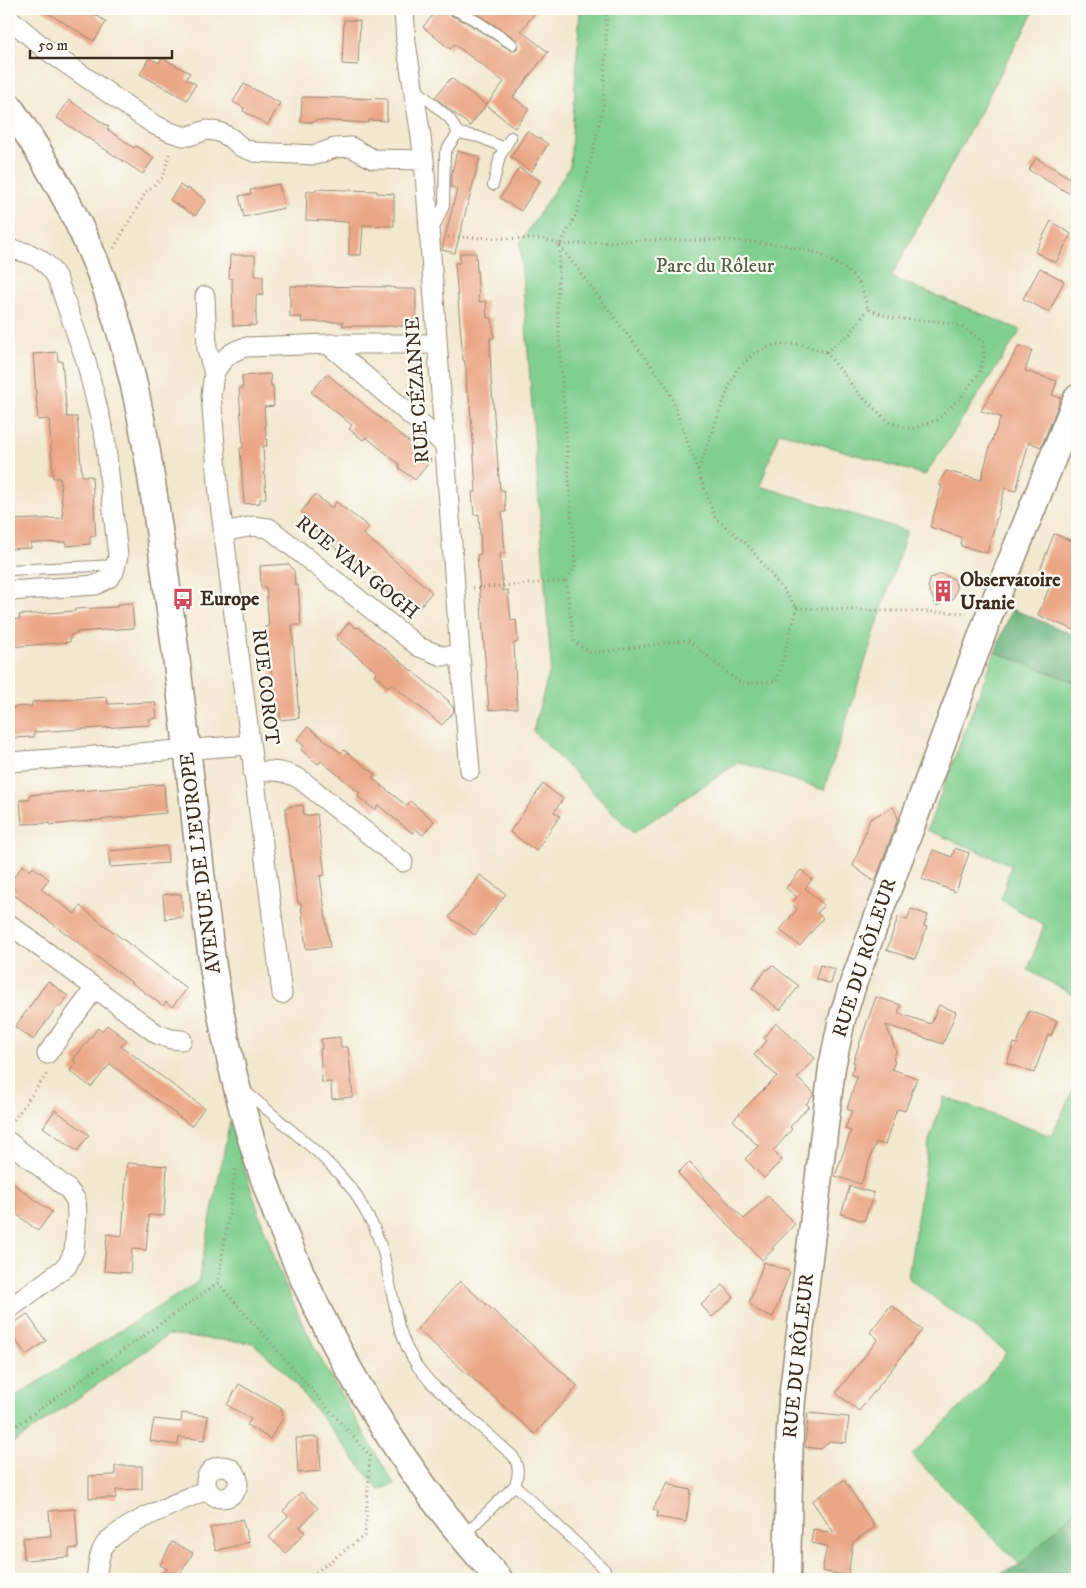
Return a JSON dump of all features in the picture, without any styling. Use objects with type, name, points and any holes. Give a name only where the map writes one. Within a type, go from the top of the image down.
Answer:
[{"type":"street","name":"RUE CÉZANNE","points":[[404,9],[406,43],[424,160],[470,770]]},
{"type":"street","points":[[9,18],[45,50],[153,124],[176,134],[189,136],[202,131],[212,130],[225,134],[241,147],[254,152],[315,155],[335,148],[351,147],[373,159],[424,160]]},
{"type":"street","name":"AVENUE DE L'EUROPE","points":[[9,106],[33,142],[73,214],[96,264],[126,349],[146,436],[188,751],[208,933],[221,1014],[252,1144],[293,1256],[323,1321],[348,1368],[384,1429],[419,1480],[462,1536],[499,1579]]},
{"type":"street","points":[[9,250],[18,250],[32,254],[46,262],[57,278],[86,361],[107,451],[117,546],[116,565],[109,578],[96,586],[9,591]]},
{"type":"street","name":"RUE COROT","points":[[205,296],[207,348],[214,374],[211,395],[223,532],[282,994]]},
{"type":"street","points":[[328,344],[444,444]]},
{"type":"street","points":[[214,374],[226,356],[241,348],[254,346],[437,344]]},
{"type":"street","name":"RUE DU RÔLEUR","points":[[787,1579],[792,1399],[838,1036],[853,984],[990,613],[1077,398]]},
{"type":"street","name":"RUE VAN GOGH","points":[[223,532],[253,526],[269,528],[419,647],[442,656],[460,655]]},
{"type":"street","points":[[9,762],[188,751],[250,745]]},
{"type":"street","points":[[253,772],[277,770],[300,779],[403,862]]},
{"type":"street","points":[[9,924],[157,1034],[171,1039],[182,1040]]},
{"type":"street","points":[[52,1048],[95,988]]},
{"type":"street","points":[[9,1142],[68,1189],[76,1200],[77,1214],[74,1250],[67,1266],[9,1309]]},
{"type":"street","points":[[96,1579],[101,1553],[104,1546],[115,1533],[208,1489]]},
{"type":"lane","points":[[453,9],[470,17],[512,44]]},
{"type":"lane","points":[[414,88],[450,119],[458,133],[479,137],[505,148]]},
{"type":"lane","points":[[430,236],[444,205],[445,153],[458,133]]},
{"type":"lane","points":[[493,185],[498,161],[511,137]]},
{"type":"lane","points":[[9,570],[116,565]]},
{"type":"lane","points":[[236,1083],[317,1152],[355,1193],[374,1227],[383,1251],[399,1327],[407,1348],[423,1374],[513,1456],[518,1463],[514,1485],[462,1536]]},
{"type":"lane","points":[[514,1485],[605,1570]]},
{"type":"path","points":[[606,9],[603,107],[576,215],[560,246],[558,305],[575,567],[566,581],[574,642],[591,653],[688,640],[741,684],[776,681],[797,608]]},
{"type":"path","points":[[96,264],[116,246],[146,192],[163,177],[176,134]]},
{"type":"path","points":[[430,236],[542,239],[560,246],[640,240],[728,240],[783,245],[818,253],[844,268],[860,284],[868,309]]},
{"type":"path","points":[[560,246],[668,388],[715,518],[747,544],[797,608]]},
{"type":"path","points":[[698,472],[721,407],[738,369],[755,353],[774,345],[799,344],[826,352],[860,395],[890,423],[912,428],[937,420],[960,399],[979,373],[984,357],[983,342],[969,330],[944,320],[893,318],[868,309]]},
{"type":"path","points":[[826,352],[850,334],[868,309]]},
{"type":"path","points":[[455,589],[566,581]]},
{"type":"path","points":[[797,608],[990,613]]},
{"type":"path","points":[[9,1126],[54,1064],[52,1048]]},
{"type":"path","points":[[9,1431],[218,1283],[237,1161]]},
{"type":"path","points":[[218,1283],[370,1456],[365,1535],[308,1579]]},
{"type":"green space","name":"Parc du Rôleur","points":[[580,9],[1035,9],[891,277],[1021,330],[925,475],[779,432],[760,486],[907,531],[824,790],[739,762],[633,833],[533,731],[551,666],[520,243],[570,166]]},
{"type":"green space","points":[[1012,609],[1077,636],[1077,683],[995,652]]},
{"type":"green space","points":[[995,652],[1077,683],[1077,997],[1028,970],[1044,925],[1001,900],[1011,865],[927,830]]},
{"type":"green space","points":[[1077,1082],[1077,1508],[1020,1565],[912,1455],[977,1391],[1007,1352],[908,1278],[929,1141],[944,1097],[1051,1136]]},
{"type":"green space","points":[[230,1121],[262,1223],[291,1298],[323,1363],[394,1484],[379,1490],[288,1375],[253,1343],[168,1335],[9,1446],[9,1400],[198,1282]]},
{"type":"green space","points":[[1077,1508],[1077,1579],[989,1579],[1020,1565]]},
{"type":"building","points":[[41,9],[101,9],[96,15],[106,22],[94,41]]},
{"type":"building","points":[[438,9],[446,9],[450,15],[467,23],[512,51],[516,50],[519,45],[516,39],[469,9],[538,9],[521,31],[548,52],[513,97],[529,109],[515,128],[486,105],[504,82],[454,44],[450,49],[423,27]]},
{"type":"building","points":[[344,20],[360,21],[358,65],[342,64]]},
{"type":"building","points":[[149,58],[159,63],[162,58],[190,73],[186,79],[196,84],[187,100],[140,74]]},
{"type":"building","points":[[451,78],[486,105],[470,126],[435,97]]},
{"type":"building","points":[[244,84],[280,103],[268,125],[243,111],[244,108],[233,102]]},
{"type":"building","points":[[302,97],[387,99],[387,121],[369,120],[368,123],[315,120],[315,122],[301,122]]},
{"type":"building","points":[[69,100],[109,127],[107,129],[134,148],[136,146],[154,158],[143,174],[57,118]]},
{"type":"building","points":[[527,131],[548,144],[531,172],[511,157]]},
{"type":"building","points":[[457,151],[480,157],[455,253],[442,250],[457,189],[451,187],[451,177]]},
{"type":"building","points":[[1036,158],[1077,182],[1077,198],[1029,170]]},
{"type":"building","points":[[519,168],[540,181],[521,211],[500,198]]},
{"type":"building","points":[[279,184],[284,208],[244,217],[239,196],[251,194],[250,190]]},
{"type":"building","points":[[180,185],[206,200],[195,216],[170,200]]},
{"type":"building","points":[[316,189],[377,191],[377,193],[394,194],[394,226],[363,225],[361,255],[349,255],[349,222],[306,220],[307,191],[316,191]]},
{"type":"building","points":[[1051,221],[1071,234],[1056,263],[1035,252]]},
{"type":"building","points":[[460,253],[476,253],[479,302],[486,301],[487,318],[492,318],[494,338],[490,338],[491,378],[500,490],[504,490],[506,512],[502,512],[505,553],[500,554],[503,591],[508,590],[511,621],[516,620],[518,642],[514,643],[517,708],[489,710],[477,555],[481,554],[479,514],[474,515],[472,492],[476,492],[473,441],[466,368],[463,360],[455,263],[460,263]]},
{"type":"building","points":[[230,255],[255,255],[255,276],[263,276],[263,295],[256,295],[256,325],[233,326],[232,279],[229,278]]},
{"type":"building","points":[[1040,268],[1064,281],[1049,312],[1023,299]]},
{"type":"building","points":[[290,286],[416,289],[416,321],[404,321],[404,326],[343,326],[343,322],[301,322],[302,317],[290,317]]},
{"type":"building","points":[[1019,346],[1032,350],[1025,371],[1057,381],[1052,395],[1061,398],[1041,447],[1029,442],[1016,491],[1005,488],[987,553],[961,546],[961,537],[930,527],[942,486],[938,485],[946,471],[981,480],[990,446],[1001,417],[981,411]]},
{"type":"building","points":[[57,352],[58,361],[62,361],[67,417],[77,417],[82,476],[92,476],[96,536],[90,536],[90,544],[66,546],[66,542],[31,543],[31,548],[9,549],[9,528],[12,528],[12,520],[63,518],[60,478],[53,478],[49,419],[38,420],[33,354]]},
{"type":"building","points":[[270,374],[274,406],[264,407],[267,446],[263,446],[266,498],[260,499],[260,503],[244,504],[240,448],[243,448],[239,388],[243,388],[242,376]]},
{"type":"building","points":[[327,374],[431,460],[415,480],[399,468],[399,464],[366,437],[363,440],[349,429],[352,425],[311,392]]},
{"type":"building","points":[[315,495],[332,508],[336,502],[369,527],[363,534],[432,592],[418,609],[411,604],[406,608],[376,583],[380,578],[356,559],[354,563],[305,523],[309,518],[301,512]]},
{"type":"building","points":[[1054,534],[1077,543],[1077,631],[1038,615],[1054,576],[1040,570]]},
{"type":"building","points":[[289,564],[294,571],[295,585],[298,585],[301,625],[292,625],[299,718],[280,720],[280,710],[274,711],[270,649],[266,649],[265,627],[269,627],[266,587],[261,588],[260,566]]},
{"type":"building","name":"Observatoire Uranie","points":[[941,574],[954,579],[957,588],[953,599],[936,606],[928,587],[931,578]]},
{"type":"building","points":[[132,603],[134,628],[77,632],[77,634],[70,635],[70,642],[9,647],[9,620],[20,619],[19,615],[117,607],[117,604]]},
{"type":"building","points":[[349,622],[356,628],[358,627],[449,701],[454,711],[442,725],[391,684],[388,687],[374,675],[377,672],[336,639]]},
{"type":"building","points":[[107,697],[108,704],[155,702],[157,718],[149,719],[150,725],[34,732],[34,737],[9,738],[9,709],[14,709],[13,707],[32,706],[32,702]]},
{"type":"building","points":[[308,727],[341,753],[344,750],[375,774],[372,778],[407,806],[410,801],[434,821],[423,835],[416,829],[412,833],[378,805],[375,810],[357,796],[360,793],[321,761],[318,764],[301,750],[304,746],[297,740]]},
{"type":"building","points":[[164,784],[166,813],[50,825],[50,823],[22,824],[20,800],[29,800],[29,795]]},
{"type":"building","points":[[543,784],[563,799],[554,812],[560,816],[536,851],[510,832]]},
{"type":"building","points":[[303,805],[304,816],[317,814],[325,875],[320,876],[330,947],[306,949],[301,903],[298,903],[286,818],[286,807]]},
{"type":"building","points":[[893,807],[898,818],[875,882],[853,866],[870,819]]},
{"type":"building","points":[[167,846],[168,863],[110,867],[109,851]]},
{"type":"building","points":[[955,848],[969,853],[956,892],[922,879],[933,850],[952,857]]},
{"type":"building","points":[[23,865],[30,871],[33,867],[49,879],[41,889],[75,914],[80,906],[187,989],[172,1007],[166,1002],[163,1006],[13,894],[16,890],[9,884]]},
{"type":"building","points":[[801,870],[812,880],[805,888],[824,905],[817,913],[823,918],[800,946],[780,930],[797,909],[791,903],[797,897],[786,888]]},
{"type":"building","points":[[480,875],[506,894],[475,935],[449,917]]},
{"type":"building","points":[[181,894],[183,917],[165,919],[163,895]]},
{"type":"building","points":[[911,909],[928,915],[924,926],[927,927],[915,959],[887,950],[898,917],[907,920]]},
{"type":"building","points":[[772,965],[799,986],[780,1010],[752,988]]},
{"type":"building","points":[[820,965],[835,969],[831,984],[816,979]]},
{"type":"building","points":[[48,981],[68,996],[60,1007],[58,1006],[33,1040],[15,1027]]},
{"type":"building","points":[[876,997],[901,1005],[898,1013],[931,1024],[939,1005],[956,1012],[943,1044],[886,1025],[896,1051],[892,1069],[917,1078],[905,1111],[897,1109],[885,1145],[876,1142],[861,1184],[835,1176],[851,1131],[845,1129],[852,1111],[847,1109],[857,1077],[851,1074],[855,1063],[853,1062]]},
{"type":"building","points":[[1029,1011],[1057,1021],[1051,1036],[1048,1035],[1034,1073],[1007,1063],[1014,1043],[1017,1044]]},
{"type":"building","points":[[776,1023],[815,1058],[797,1078],[814,1093],[806,1104],[809,1106],[790,1127],[792,1129],[773,1151],[782,1160],[764,1178],[745,1159],[758,1146],[733,1120],[777,1076],[754,1055],[767,1041],[764,1038]]},
{"type":"building","points":[[107,1025],[127,1040],[121,1046],[204,1108],[191,1126],[110,1064],[91,1087],[70,1071],[76,1063],[73,1060],[98,1028],[102,1031]]},
{"type":"building","points":[[340,1037],[341,1047],[348,1047],[353,1097],[332,1099],[331,1082],[322,1083],[321,1039]]},
{"type":"building","points":[[55,1110],[89,1135],[77,1151],[43,1127]]},
{"type":"building","points":[[689,1162],[744,1219],[768,1196],[795,1224],[762,1260],[678,1173]]},
{"type":"building","points":[[127,1163],[167,1166],[164,1216],[149,1215],[146,1250],[132,1249],[130,1273],[104,1271],[107,1234],[122,1236]]},
{"type":"building","points":[[9,1181],[52,1212],[38,1231],[9,1208]]},
{"type":"building","points":[[850,1186],[874,1193],[864,1221],[841,1214]]},
{"type":"building","points":[[764,1262],[790,1272],[773,1317],[758,1311],[749,1303]]},
{"type":"building","points":[[460,1281],[578,1386],[535,1434],[417,1329]]},
{"type":"building","points":[[723,1285],[734,1297],[712,1317],[701,1305]]},
{"type":"building","points":[[891,1305],[922,1330],[859,1411],[836,1393],[878,1339],[870,1332]]},
{"type":"building","points":[[27,1314],[46,1341],[26,1355],[9,1330],[9,1327]]},
{"type":"building","points":[[239,1384],[281,1408],[283,1418],[270,1439],[247,1425],[251,1419],[227,1405]]},
{"type":"building","points":[[182,1413],[208,1416],[205,1440],[179,1437],[178,1445],[150,1441],[154,1419],[181,1422]]},
{"type":"building","points":[[808,1413],[849,1417],[846,1443],[830,1441],[821,1449],[805,1447]]},
{"type":"building","points":[[319,1437],[321,1471],[298,1473],[296,1438]]},
{"type":"building","points":[[115,1466],[142,1466],[142,1489],[116,1490],[116,1498],[89,1498],[89,1476],[115,1475]]},
{"type":"building","points":[[844,1480],[875,1527],[853,1542],[848,1576],[822,1571],[827,1546],[811,1543],[813,1529],[834,1533],[812,1501]]},
{"type":"building","points":[[668,1482],[677,1487],[691,1490],[686,1522],[657,1517],[658,1512],[653,1509]]},
{"type":"building","points":[[301,1492],[318,1508],[300,1527],[305,1532],[286,1553],[269,1537],[288,1516],[283,1511]]},
{"type":"building","points":[[75,1509],[78,1548],[69,1549],[69,1557],[24,1560],[23,1538],[51,1536],[49,1511]]},
{"type":"building","points":[[242,1519],[249,1542],[216,1551],[210,1528]]},
{"type":"building","points":[[172,1542],[193,1553],[177,1579],[161,1579],[167,1569],[160,1565]]},
{"type":"place","name":"Observatoire Uranie","points":[[943,591]]},
{"type":"place","name":"Europe","points":[[183,599]]}]
